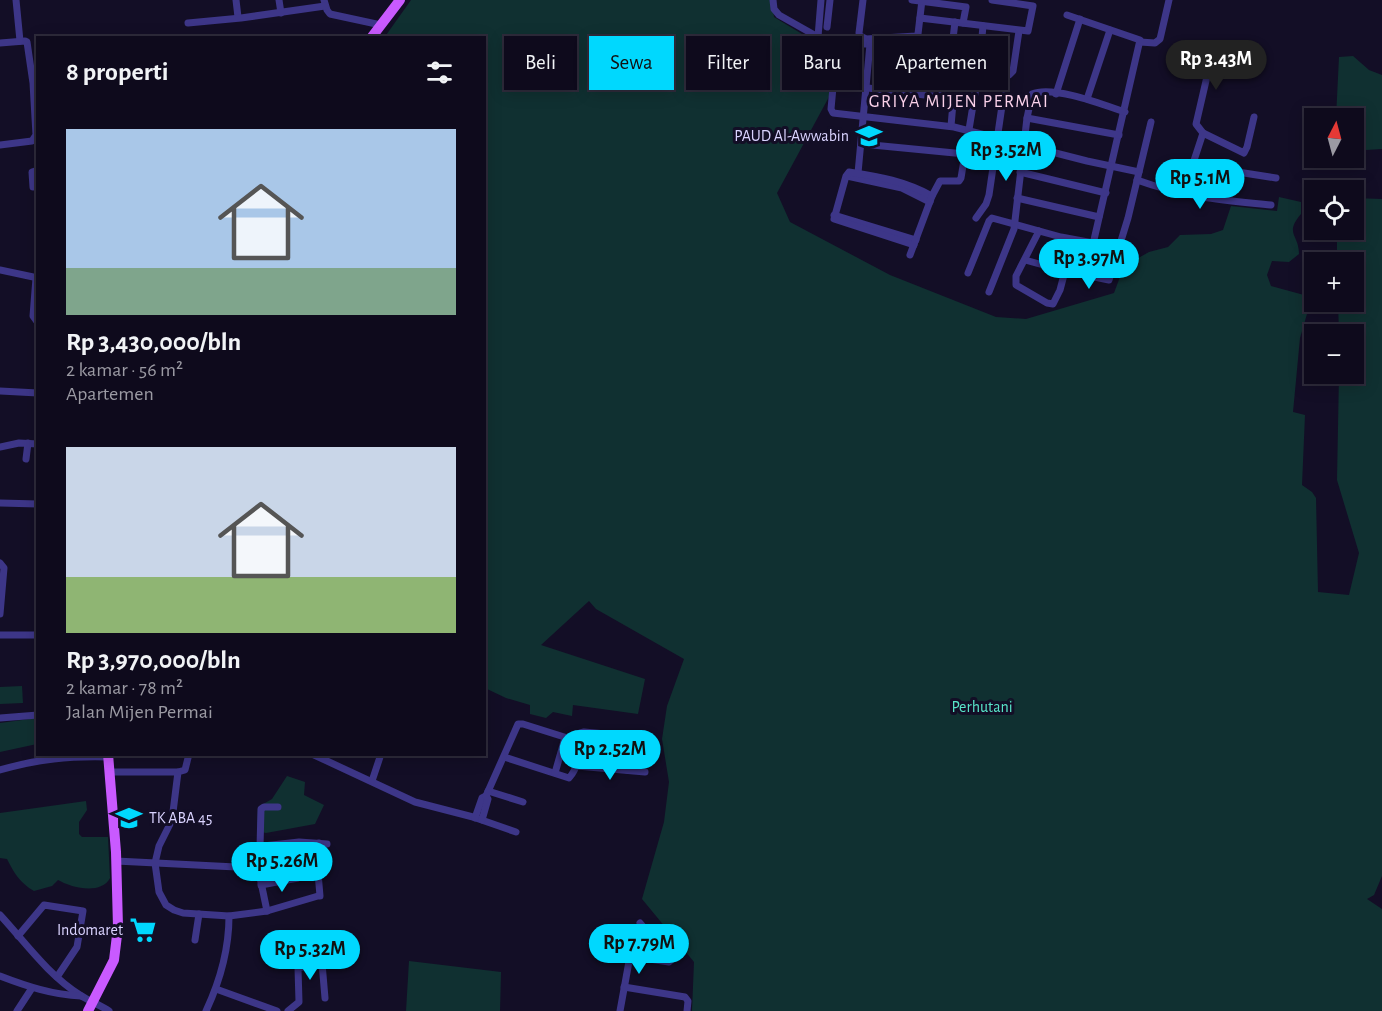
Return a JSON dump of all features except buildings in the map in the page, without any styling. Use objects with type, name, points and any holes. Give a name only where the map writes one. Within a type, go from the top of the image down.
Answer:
[{"type":"main road","points":[[373,36],[400,0]]},
{"type":"main road","points":[[91,1006],[115,954],[118,927],[116,861],[108,756]]},
{"type":"street","points":[[15,0],[20,41]]},
{"type":"street","points":[[236,0],[238,17]]},
{"type":"street","points":[[279,0],[281,13]]},
{"type":"street","points":[[773,0],[774,9],[779,15],[816,36]]},
{"type":"street","points":[[818,36],[820,0]]},
{"type":"street","points":[[827,27],[830,0]]},
{"type":"street","points":[[863,0],[859,33],[863,38],[913,38],[918,34],[922,1]]},
{"type":"street","points":[[912,0],[968,4],[959,23],[956,36]]},
{"type":"street","points":[[920,18],[1028,31],[1034,6],[992,0]]},
{"type":"street","points":[[1067,15],[1138,38],[1140,42],[1155,43],[1160,39],[1169,0]]},
{"type":"street","points":[[188,23],[281,13],[325,3],[330,14],[381,25]]},
{"type":"street","points":[[1056,94],[1080,19]]},
{"type":"street","points":[[982,36],[983,26]]},
{"type":"street","points":[[1087,99],[1110,30]]},
{"type":"street","points":[[1008,74],[1012,74],[1018,31]]},
{"type":"street","points":[[0,43],[27,42],[35,83],[36,116],[36,139],[0,145]]},
{"type":"street","points":[[1093,244],[1140,42]]},
{"type":"street","points":[[862,44],[874,44]]},
{"type":"street","points":[[858,173],[868,88],[870,44]]},
{"type":"street","points":[[1212,55],[1196,124],[1203,133],[1244,153],[1254,117]]},
{"type":"street","points":[[868,88],[874,89]]},
{"type":"street","points":[[833,90],[831,111],[951,126],[1139,172]]},
{"type":"street","points":[[891,90],[949,99],[953,103],[951,126]]},
{"type":"street","points":[[941,97],[942,90]]},
{"type":"street","points":[[910,255],[940,181],[960,179],[976,90]]},
{"type":"street","points":[[976,218],[987,200],[1004,92]]},
{"type":"street","points":[[989,292],[1015,224],[1031,97],[1036,92],[1056,94],[1087,99],[1125,112]]},
{"type":"street","points":[[1027,118],[1119,135]]},
{"type":"street","points":[[1024,260],[1109,280],[1120,248],[1151,122]]},
{"type":"street","points":[[1184,194],[1203,133]]},
{"type":"street","points":[[862,144],[965,154]]},
{"type":"street","points":[[1193,165],[1276,178]]},
{"type":"street","points":[[33,187],[32,172],[36,171]]},
{"type":"street","points":[[915,242],[834,215],[846,176],[849,172],[902,182],[931,199]]},
{"type":"street","points":[[1020,172],[1106,193]]},
{"type":"street","points":[[846,176],[902,188],[931,199]]},
{"type":"street","points":[[1137,180],[1205,199],[1271,205]]},
{"type":"street","points":[[1017,198],[1099,217]]},
{"type":"street","points":[[968,273],[990,219],[994,218],[1038,231],[1120,248]]},
{"type":"street","points":[[1038,231],[1015,279],[1016,285],[1053,304],[1065,271]]},
{"type":"street","points":[[0,270],[36,278]]},
{"type":"street","points":[[36,288],[33,316],[36,320]]},
{"type":"street","points":[[0,391],[36,393]]},
{"type":"street","points":[[26,459],[28,443]]},
{"type":"street","points":[[0,447],[36,444]]},
{"type":"street","points":[[0,503],[36,504]]},
{"type":"street","points":[[0,563],[4,568],[0,614]]},
{"type":"street","points":[[0,635],[36,635]]},
{"type":"street","points":[[0,718],[36,715]]},
{"type":"street","points":[[478,819],[516,726],[524,724],[577,741]]},
{"type":"street","points":[[504,757],[569,778],[576,766],[577,741],[580,733],[628,736],[630,739],[627,770]]},
{"type":"street","points":[[555,773],[565,738]]},
{"type":"street","points":[[0,770],[49,758],[108,756]]},
{"type":"street","points":[[110,772],[178,772],[185,770],[188,756]]},
{"type":"street","points":[[316,756],[426,806],[478,819],[516,832]]},
{"type":"street","points":[[372,781],[380,756]]},
{"type":"street","points":[[576,766],[645,772]]},
{"type":"street","points":[[178,772],[172,820],[159,846],[155,863],[159,892],[166,905],[176,911],[229,916],[267,911],[320,896],[319,843]]},
{"type":"street","points":[[487,794],[523,802]]},
{"type":"street","points":[[267,911],[258,868],[261,809],[278,807]]},
{"type":"street","points":[[260,847],[299,842],[327,844]]},
{"type":"street","points":[[116,861],[258,868]]},
{"type":"street","points":[[261,885],[298,878]]},
{"type":"street","points":[[18,936],[44,905],[83,911],[76,946],[57,976]]},
{"type":"street","points":[[195,940],[199,914]]},
{"type":"street","points":[[0,915],[57,976],[91,1006],[109,1011]]},
{"type":"street","points":[[206,1011],[216,989],[225,952],[229,916]]},
{"type":"street","points":[[630,956],[669,962],[671,960],[640,923]]},
{"type":"street","points":[[620,1011],[630,956],[624,946]]},
{"type":"street","points":[[290,1010],[299,1002],[298,968],[322,963],[325,998]]},
{"type":"street","points":[[0,976],[32,988],[81,996]]},
{"type":"street","points":[[624,987],[686,997],[687,1011]]},
{"type":"street","points":[[17,1011],[32,988]]},
{"type":"street","points":[[216,989],[277,1011]]},
{"type":"green space","name":"Perhutani","points":[[411,0],[772,0],[774,17],[805,36],[782,36],[782,90],[830,90],[830,95],[777,193],[790,222],[890,275],[996,317],[1026,319],[1114,293],[1124,266],[1149,252],[1168,247],[1180,235],[1211,234],[1223,230],[1231,206],[1277,211],[1279,197],[1301,202],[1301,214],[1293,230],[1299,254],[1289,262],[1272,261],[1267,275],[1271,286],[1304,295],[1304,312],[1308,312],[1300,338],[1293,412],[1305,415],[1302,485],[1316,498],[1318,592],[1349,595],[1359,553],[1337,480],[1339,384],[1364,384],[1364,324],[1339,324],[1338,312],[1364,312],[1364,252],[1337,252],[1337,240],[1364,240],[1364,198],[1382,199],[1382,876],[1374,895],[1367,899],[1382,909],[1382,1011],[692,1011],[694,962],[642,899],[664,822],[669,782],[662,739],[667,706],[684,659],[596,609],[589,601],[541,645],[645,679],[638,714],[573,705],[572,716],[553,712],[546,718],[530,714],[530,705],[506,698],[486,688],[486,36],[385,36]]},
{"type":"green space","points":[[1353,56],[1369,70],[1382,75],[1382,149],[1364,149],[1364,108],[1336,108],[1339,57]]},
{"type":"green space","points":[[22,686],[23,703],[0,704],[0,687]]},
{"type":"green space","points":[[36,718],[36,744],[0,752],[0,723]]},
{"type":"green space","points":[[287,776],[305,782],[304,795],[324,805],[315,824],[266,833],[257,831],[258,807],[272,799]]},
{"type":"green space","points":[[86,801],[87,810],[79,822],[79,834],[82,837],[108,837],[110,878],[100,887],[78,887],[58,880],[52,886],[34,891],[18,877],[7,859],[0,858],[0,813]]},
{"type":"green space","points":[[409,961],[501,972],[500,1011],[406,1011]]},
{"type":"place","name":"PAUD Al-Awwabin","points":[[869,136]]},
{"type":"place","name":"TK ABA 45","points":[[129,818]]},
{"type":"place","name":"Indomaret","points":[[143,930]]},
{"type":"district","name":"GRIYA MIJEN PERMAI","points":[[959,102]]}]
